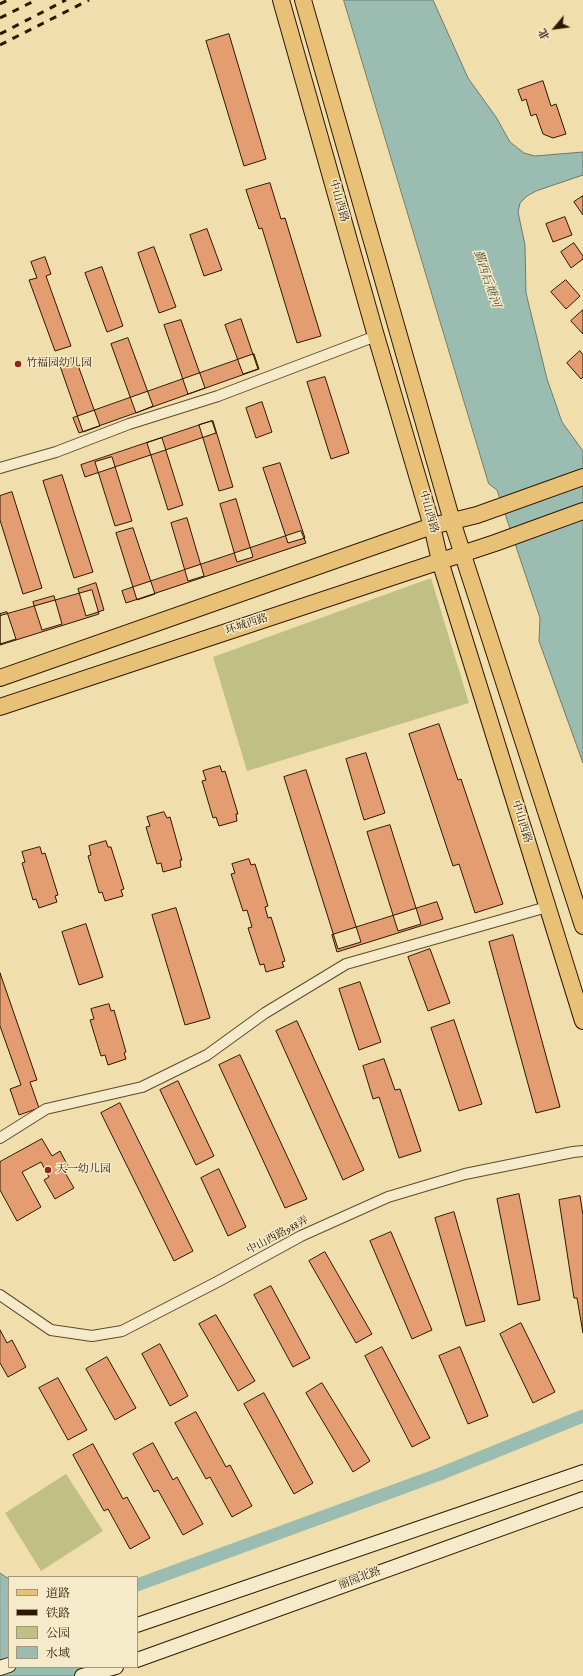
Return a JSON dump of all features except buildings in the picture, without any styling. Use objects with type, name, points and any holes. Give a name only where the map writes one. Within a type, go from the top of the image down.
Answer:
[{"type":"main road","name":"中山西路","points":[[281,0],[376,336],[432,526],[440,561],[583,1021]]},
{"type":"main road","name":"中山西路","points":[[303,0],[452,521],[579,897],[583,926]]},
{"type":"main road","points":[[0,678],[432,526],[477,514],[583,477]]},
{"type":"main road","name":"环城西路","points":[[0,707],[495,543],[583,511]]},
{"type":"main road","points":[[138,1625],[583,1472]]},
{"type":"main road","name":"丽园北路","points":[[138,1660],[583,1499]]},
{"type":"main road","points":[[82,1676],[112,1668]]},
{"type":"street","points":[[0,468],[56,452],[129,424],[218,396],[376,336]]},
{"type":"street","points":[[0,1138],[46,1109],[142,1087],[206,1055],[265,1013],[346,964],[547,906]]},
{"type":"street","name":"中山西路988弄","points":[[0,1296],[51,1330],[92,1336],[122,1331],[217,1282],[301,1236],[388,1198],[465,1174],[583,1151]]},
{"type":"green space","points":[[431,578],[469,703],[247,771],[213,657]]},
{"type":"green space","points":[[66,1474],[103,1531],[41,1571],[5,1513]]},
{"type":"water","name":"鄞西后塘河","points":[[344,0],[433,0],[468,78],[496,117],[510,142],[524,153],[535,156],[583,152],[583,175],[536,191],[527,196],[520,203],[518,212],[525,245],[526,293],[547,379],[562,422],[583,451],[583,763],[539,641],[540,618],[497,490],[489,484]]},
{"type":"water","points":[[0,1573],[8,1578],[8,1668],[86,1668],[92,1676],[3,1676],[0,1672]]},
{"type":"waterway","points":[[138,1585],[440,1474],[583,1416]]},
{"type":"railway","points":[[0,4],[8,0]]},
{"type":"railway","points":[[0,18],[36,0]]},
{"type":"railway","points":[[0,34],[66,0]]},
{"type":"railway","points":[[0,45],[89,0]]},
{"type":"place","name":"竹福园幼儿园","points":[[18,364]]},
{"type":"place","name":"天一幼儿园","points":[[48,1170]]}]
